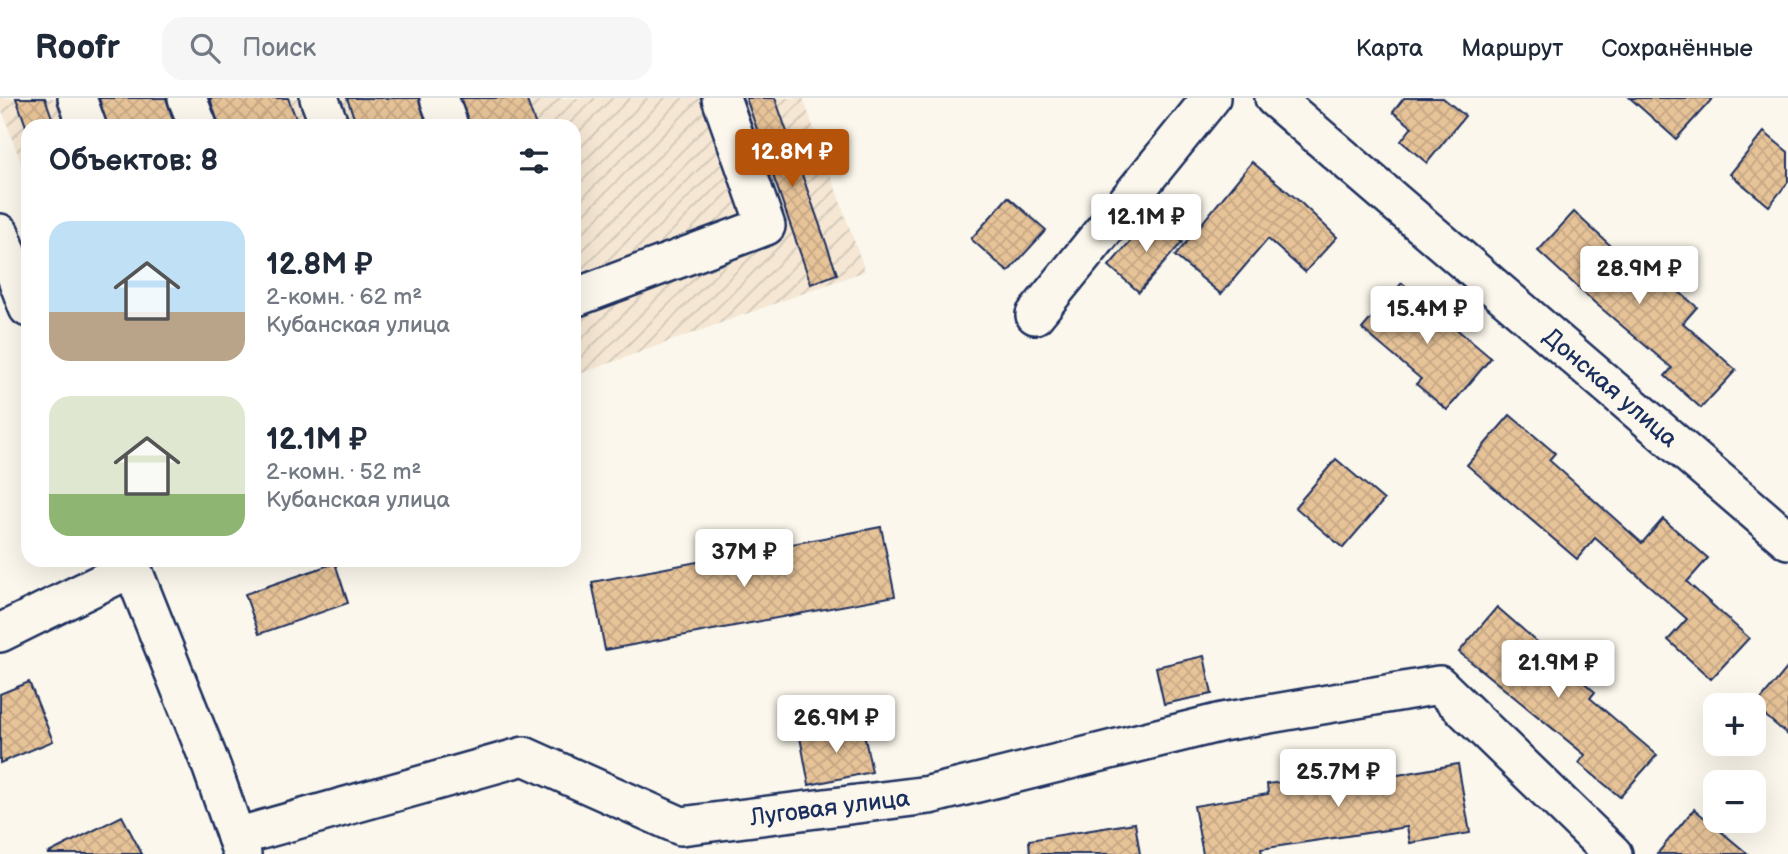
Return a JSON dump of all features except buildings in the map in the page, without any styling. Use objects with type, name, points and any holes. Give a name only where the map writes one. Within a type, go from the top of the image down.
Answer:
[{"type":"street","points":[[77,98],[84,119]]},
{"type":"street","points":[[187,98],[195,119]]},
{"type":"street","points":[[319,98],[327,119]]},
{"type":"street","points":[[439,98],[446,119]]},
{"type":"street","points":[[581,295],[766,226],[722,98]]},
{"type":"street","points":[[1035,315],[1211,98]]},
{"type":"street","name":"Донская улица","points":[[1274,98],[1788,540]]},
{"type":"street","points":[[3,253],[21,293]]},
{"type":"street","points":[[0,633],[125,567]]},
{"type":"street","points":[[132,567],[212,768],[239,846]]},
{"type":"street","name":"Луговая улица","points":[[239,846],[524,757],[681,826],[695,825],[929,795],[1223,722],[1439,685],[1613,854]]},
{"type":"shaded area","points":[[0,98],[803,98],[865,271],[581,373],[581,119],[21,119],[21,163],[0,105]]}]
